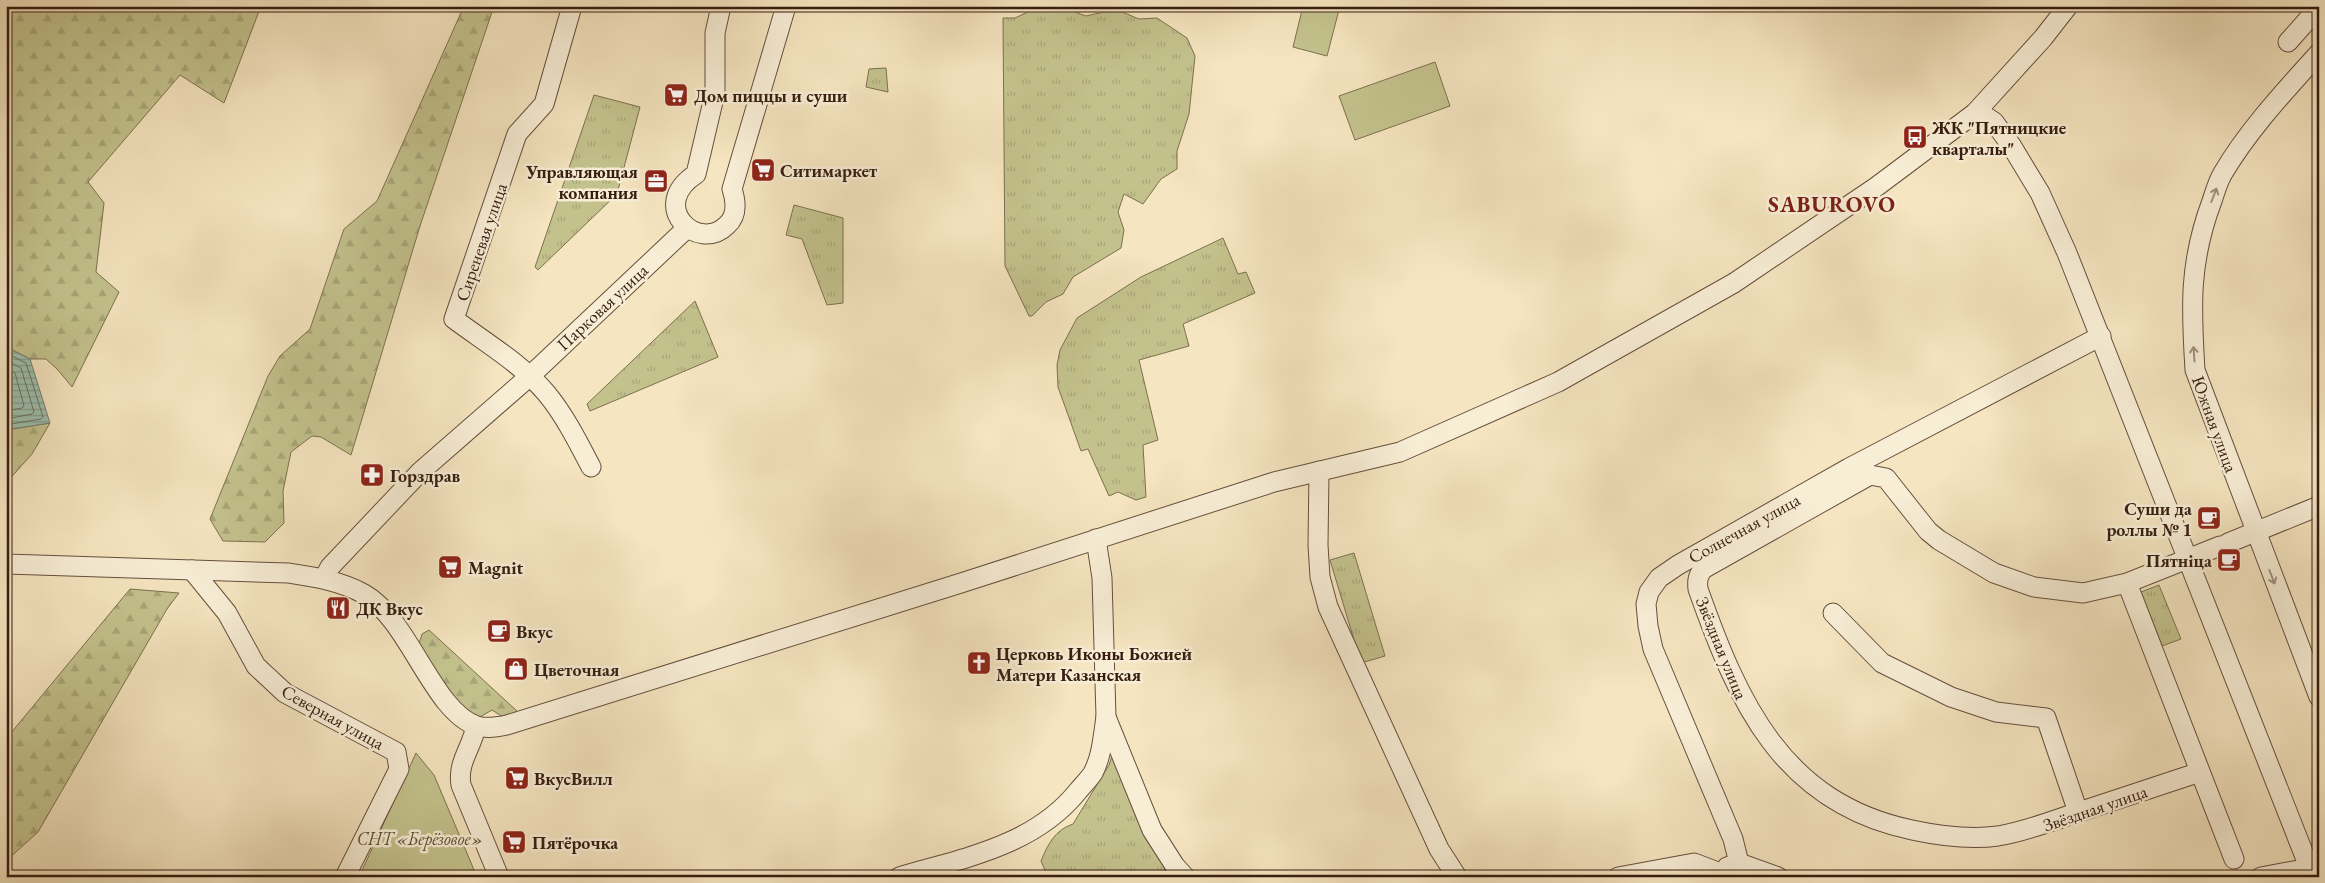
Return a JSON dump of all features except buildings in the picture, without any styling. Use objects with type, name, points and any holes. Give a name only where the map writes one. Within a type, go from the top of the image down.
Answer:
[{"type":"street","name":"Сиреневая улица","points":[[572,6],[544,104],[517,134],[454,319],[530,376],[548,395],[591,467]]},
{"type":"street","points":[[721,6],[715,33],[715,93],[709,120],[696,174],[682,185],[676,199],[678,215],[687,228],[701,234],[712,233],[726,226],[733,218],[736,210],[732,189],[786,6]]},
{"type":"street","points":[[6,564],[288,574],[324,578],[365,594],[380,607],[395,624],[448,704],[462,718],[476,726],[491,728],[507,725],[1274,482],[1400,452],[1558,382],[1718,292],[1774,257],[1876,187],[1975,114],[2043,38],[2068,6]]},
{"type":"street","points":[[2288,42],[2319,8]]},
{"type":"street","name":"Южная улица","points":[[2319,53],[2273,105],[2222,174],[2200,232],[2195,262],[2191,314],[2195,370],[2319,697]]},
{"type":"street","points":[[1975,114],[1985,116],[1994,122],[2011,145],[2040,193],[2101,336],[2311,872],[2262,877]]},
{"type":"street","name":"Парковая улица","points":[[324,578],[330,567],[407,484],[530,376],[687,228]]},
{"type":"street","name":"Солнечная улица","points":[[1739,863],[1733,839],[1653,649],[1646,604],[1649,592],[1659,578],[1849,468],[2101,336]]},
{"type":"street","points":[[1319,472],[1319,569],[1328,607],[1439,849],[1457,877]]},
{"type":"street","name":"Звёздная улица","points":[[2127,583],[2083,593],[2034,587],[1994,573],[1928,532],[1886,478],[1870,475],[1704,569],[1698,575],[1698,589],[1719,650],[1748,709],[1786,761],[1827,795],[1857,812],[1885,824],[1949,837],[1997,836],[2037,828],[2078,812],[2200,772]]},
{"type":"street","points":[[2234,859],[2127,583],[2319,506]]},
{"type":"street","points":[[899,877],[989,851],[1042,826],[1070,802],[1092,774],[1102,749],[1106,717],[1102,578],[1096,539]]},
{"type":"street","name":"Северная улица","points":[[192,570],[228,613],[256,666],[271,681],[285,693],[396,752],[399,770],[346,877]]},
{"type":"street","points":[[1833,613],[1882,663],[1960,700],[1996,712],[2046,718],[2078,812]]},
{"type":"street","points":[[1106,717],[1152,830],[1175,866],[1185,877]]},
{"type":"street","points":[[476,726],[474,737],[462,761],[459,774],[461,785],[499,877]]},
{"type":"street","points":[[1618,877],[1694,863],[1717,874],[1739,863],[1778,877]]},
{"type":"green space","points":[[6,6],[261,6],[224,103],[180,75],[88,182],[104,203],[96,272],[119,292],[72,387],[46,359],[30,359],[6,347]]},
{"type":"green space","points":[[464,6],[494,6],[420,226],[351,455],[321,437],[312,436],[291,452],[283,491],[284,523],[265,542],[223,541],[210,519],[268,376],[280,356],[310,329],[344,229],[377,201]]},
{"type":"green space","points":[[1303,6],[1340,6],[1327,56],[1293,47]]},
{"type":"green space","points":[[1032,10],[1069,10],[1086,16],[1104,12],[1122,12],[1139,19],[1157,18],[1187,38],[1195,56],[1189,114],[1177,151],[1177,169],[1161,179],[1143,204],[1124,194],[1118,212],[1124,230],[1121,248],[1073,277],[1063,294],[1046,302],[1032,316],[1029,316],[1005,266],[1003,18],[1015,18]]},
{"type":"green space","points":[[1435,62],[1450,106],[1355,140],[1339,96]]},
{"type":"green space","points":[[886,68],[888,92],[866,87],[869,69]]},
{"type":"green space","points":[[594,95],[640,107],[617,194],[538,270],[535,267]]},
{"type":"green space","points":[[794,205],[843,218],[843,303],[827,305],[802,239],[786,235]]},
{"type":"green space","points":[[1223,238],[1238,274],[1246,272],[1255,293],[1183,324],[1189,346],[1139,360],[1158,440],[1143,445],[1146,497],[1136,500],[1118,492],[1109,496],[1088,449],[1081,451],[1058,387],[1057,365],[1060,350],[1077,318],[1141,277]]},
{"type":"green space","points":[[695,301],[718,357],[590,411],[587,404]]},
{"type":"green space","points":[[50,423],[32,454],[6,483],[6,448],[12,429]]},
{"type":"green space","points":[[1354,553],[1385,656],[1361,663],[1330,560]]},
{"type":"green space","points":[[2159,585],[2181,639],[2162,646],[2141,592]]},
{"type":"green space","points":[[130,589],[179,593],[167,609],[38,832],[6,861],[6,739]]},
{"type":"green space","points":[[429,630],[518,712],[503,717],[492,710],[480,717],[460,707],[443,688],[419,644],[422,634]]},
{"type":"green space","points":[[1114,750],[1141,824],[1169,877],[1048,877],[1041,861],[1046,849],[1061,830],[1073,824],[1109,765]]},
{"type":"green space","name":"СНТ «Берёзовое»","points":[[416,753],[434,775],[477,877],[359,877]]},
{"type":"water","points":[[6,347],[30,359],[50,423],[12,429],[6,448]]},
{"type":"place","name":"Дом пиццы и суши","points":[[676,95]]},
{"type":"place","name":"ЖК \"Пятницкие кварталы\"","points":[[1915,137]]},
{"type":"place","name":"Ситимаркет","points":[[763,170]]},
{"type":"place","name":"Управляющая компания","points":[[656,181]]},
{"type":"place","name":"Горздрав","points":[[372,475]]},
{"type":"place","name":"Суши да роллы № 1","points":[[2209,518]]},
{"type":"place","name":"Пятнiца","points":[[2229,560]]},
{"type":"place","name":"Magnit","points":[[450,567]]},
{"type":"place","name":"ДК Вкус","points":[[338,608]]},
{"type":"place","name":"Вкус","points":[[499,631]]},
{"type":"place","name":"Церковь Иконы Божией Матери Казанская","points":[[979,663]]},
{"type":"place","name":"Цветочная","points":[[516,669]]},
{"type":"place","name":"ВкусВилл","points":[[517,778]]},
{"type":"place","name":"Пятёрочка","points":[[514,842]]},
{"type":"district","name":"SABUROVO","points":[[1832,204]]}]
